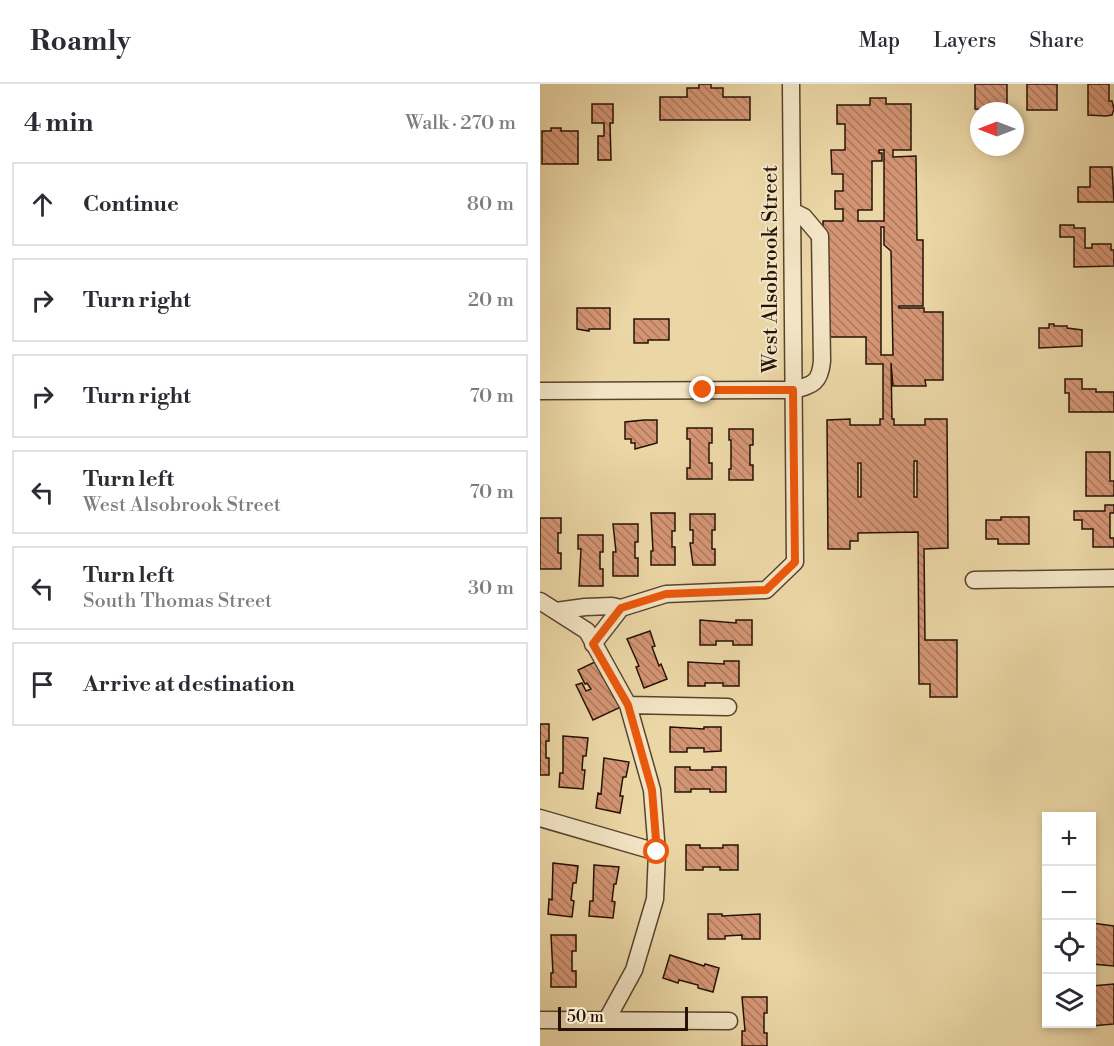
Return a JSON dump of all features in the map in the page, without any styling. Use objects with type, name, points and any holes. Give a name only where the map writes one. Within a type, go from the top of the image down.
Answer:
[{"type":"street","name":"West Alsobrook Street","points":[[621,608],[666,594],[766,590],[795,562],[790,84]]},
{"type":"street","points":[[540,391],[793,390],[810,385],[821,376],[820,236],[804,217],[792,211]]},
{"type":"street","points":[[974,579],[1114,578]]},
{"type":"street","points":[[540,601],[587,631],[628,705],[652,790],[657,852],[655,899],[634,970],[606,1022]]},
{"type":"street","points":[[556,611],[585,607],[621,608],[593,644]]},
{"type":"street","points":[[628,705],[728,708]]},
{"type":"street","points":[[540,818],[657,852]]},
{"type":"street","points":[[540,1020],[729,1021]]},
{"type":"building","points":[[699,84],[711,84],[711,88],[723,88],[723,97],[750,97],[750,120],[660,120],[660,97],[687,97],[687,88],[699,88]]},
{"type":"building","points":[[975,84],[1007,84],[1007,102],[975,102]]},
{"type":"building","points":[[1027,84],[1057,84],[1057,110],[1027,110]]},
{"type":"building","points":[[1088,84],[1109,84],[1109,101],[1112,101],[1114,109],[1112,115],[1088,115]]},
{"type":"building","points":[[870,98],[886,98],[886,104],[911,104],[911,150],[893,150],[893,157],[916,156],[917,240],[923,240],[923,306],[899,306],[899,308],[924,308],[924,312],[943,312],[943,380],[925,380],[926,386],[893,386],[891,363],[892,419],[894,419],[894,425],[925,425],[925,419],[947,419],[948,548],[924,549],[925,640],[957,640],[957,697],[930,697],[930,684],[919,684],[918,532],[858,533],[858,541],[850,541],[850,549],[828,549],[827,420],[850,419],[850,425],[880,425],[880,419],[883,419],[883,364],[866,364],[866,337],[824,337],[823,221],[843,221],[843,209],[835,209],[835,191],[843,191],[843,174],[832,174],[831,150],[845,150],[845,124],[837,124],[837,105],[870,105]],"holes":[[[879,150],[884,150],[884,221],[858,221],[858,210],[872,210],[872,161],[882,161],[882,153],[879,153]],[[881,227],[884,227],[884,245],[891,251],[893,355],[881,355]],[[914,461],[917,461],[917,497],[914,497]],[[858,463],[861,463],[861,497],[858,497]]]},
{"type":"building","points":[[592,104],[613,104],[613,123],[610,123],[611,160],[598,160],[598,136],[604,136],[604,123],[592,123]]},
{"type":"building","points":[[551,128],[561,128],[561,131],[578,131],[578,164],[542,164],[542,131],[551,131]]},
{"type":"building","points":[[1090,167],[1112,167],[1114,202],[1078,202],[1078,187],[1090,187]]},
{"type":"building","points":[[1060,225],[1085,228],[1085,248],[1092,248],[1092,244],[1111,244],[1111,250],[1114,250],[1114,266],[1074,267],[1074,237],[1060,237]]},
{"type":"building","points":[[577,308],[610,308],[610,329],[589,329],[589,331],[577,329]]},
{"type":"building","points":[[634,319],[669,319],[669,340],[634,343]]},
{"type":"building","points":[[1049,324],[1082,330],[1082,346],[1039,348],[1039,328],[1049,328]]},
{"type":"building","points":[[1065,379],[1082,379],[1082,389],[1114,392],[1114,412],[1069,412],[1069,393],[1065,393]]},
{"type":"building","points":[[657,420],[657,443],[635,449],[635,443],[631,443],[631,439],[625,439],[625,422]]},
{"type":"building","points":[[687,428],[712,428],[709,463],[712,463],[712,479],[687,479],[687,468],[690,468],[690,439],[687,439]]},
{"type":"building","points":[[729,429],[753,429],[750,465],[753,465],[753,480],[729,480],[731,440],[729,440]]},
{"type":"building","points":[[1086,452],[1110,452],[1110,481],[1114,481],[1114,496],[1086,496]]},
{"type":"building","points":[[1105,505],[1114,505],[1114,513],[1110,513],[1110,538],[1114,538],[1114,547],[1093,547],[1093,529],[1082,529],[1082,520],[1074,520],[1074,511],[1105,511]]},
{"type":"building","points":[[651,513],[675,513],[672,547],[675,547],[675,565],[651,565],[651,551],[653,551]]},
{"type":"building","points":[[690,514],[715,514],[712,549],[715,549],[715,565],[693,565],[690,543],[693,543],[693,530],[690,530]]},
{"type":"building","points":[[1001,517],[1029,517],[1029,544],[998,544],[998,539],[986,539],[986,520],[1001,520]]},
{"type":"building","points":[[540,518],[561,518],[558,553],[561,553],[561,569],[540,569]]},
{"type":"building","points":[[613,524],[638,524],[635,558],[638,558],[638,576],[613,576],[613,552],[616,552]]},
{"type":"building","points":[[578,535],[603,535],[600,569],[603,569],[603,586],[579,586],[581,549],[578,549]]},
{"type":"building","points":[[700,620],[736,623],[736,620],[752,620],[752,645],[733,645],[733,641],[716,641],[716,645],[700,645]]},
{"type":"building","points":[[650,631],[655,646],[652,647],[667,679],[644,688],[636,667],[639,666],[627,639]]},
{"type":"building","points":[[601,659],[623,706],[593,720],[576,685],[582,683],[586,691],[591,689],[587,683],[585,684],[578,670]]},
{"type":"building","points":[[724,661],[739,661],[739,686],[705,683],[705,686],[688,686],[688,662],[724,664]]},
{"type":"building","points":[[540,724],[549,724],[546,758],[549,758],[549,775],[540,775]]},
{"type":"building","points":[[670,727],[704,729],[704,727],[721,727],[721,751],[704,752],[704,748],[687,748],[687,752],[670,752]]},
{"type":"building","points":[[563,736],[588,738],[586,756],[583,756],[582,770],[585,770],[583,789],[559,787],[560,773],[563,773]]},
{"type":"building","points":[[604,758],[629,762],[626,777],[623,777],[620,813],[596,808],[598,793],[601,794]]},
{"type":"building","points":[[675,767],[712,770],[712,767],[726,767],[726,792],[691,789],[691,792],[675,792]]},
{"type":"building","points":[[686,845],[700,845],[700,848],[723,848],[723,845],[738,845],[738,870],[703,867],[703,870],[686,870]]},
{"type":"building","points":[[553,863],[578,866],[571,900],[574,901],[572,917],[548,914],[549,899],[552,900]]},
{"type":"building","points":[[594,865],[619,867],[612,901],[615,902],[613,918],[589,916],[590,901],[593,901]]},
{"type":"building","points":[[708,914],[722,914],[722,916],[760,914],[760,939],[742,939],[742,935],[725,936],[725,939],[708,939]]},
{"type":"building","points":[[1096,924],[1114,926],[1114,966],[1096,964]]},
{"type":"building","points":[[551,935],[576,935],[576,951],[572,951],[572,971],[576,971],[576,987],[551,987],[551,973],[553,973]]},
{"type":"building","points":[[670,955],[704,966],[705,964],[719,968],[713,992],[698,988],[698,985],[679,980],[678,983],[663,978]]},
{"type":"building","points":[[1114,984],[1114,1024],[1096,1026],[1096,986]]},
{"type":"building","points":[[742,997],[767,997],[764,1033],[767,1033],[767,1046],[742,1046],[742,1031],[745,1031]]},
{"type":"route","points":[[657,852],[652,790],[628,705],[593,644],[621,608],[666,594],[766,590],[795,562],[793,390],[703,390]]}]
